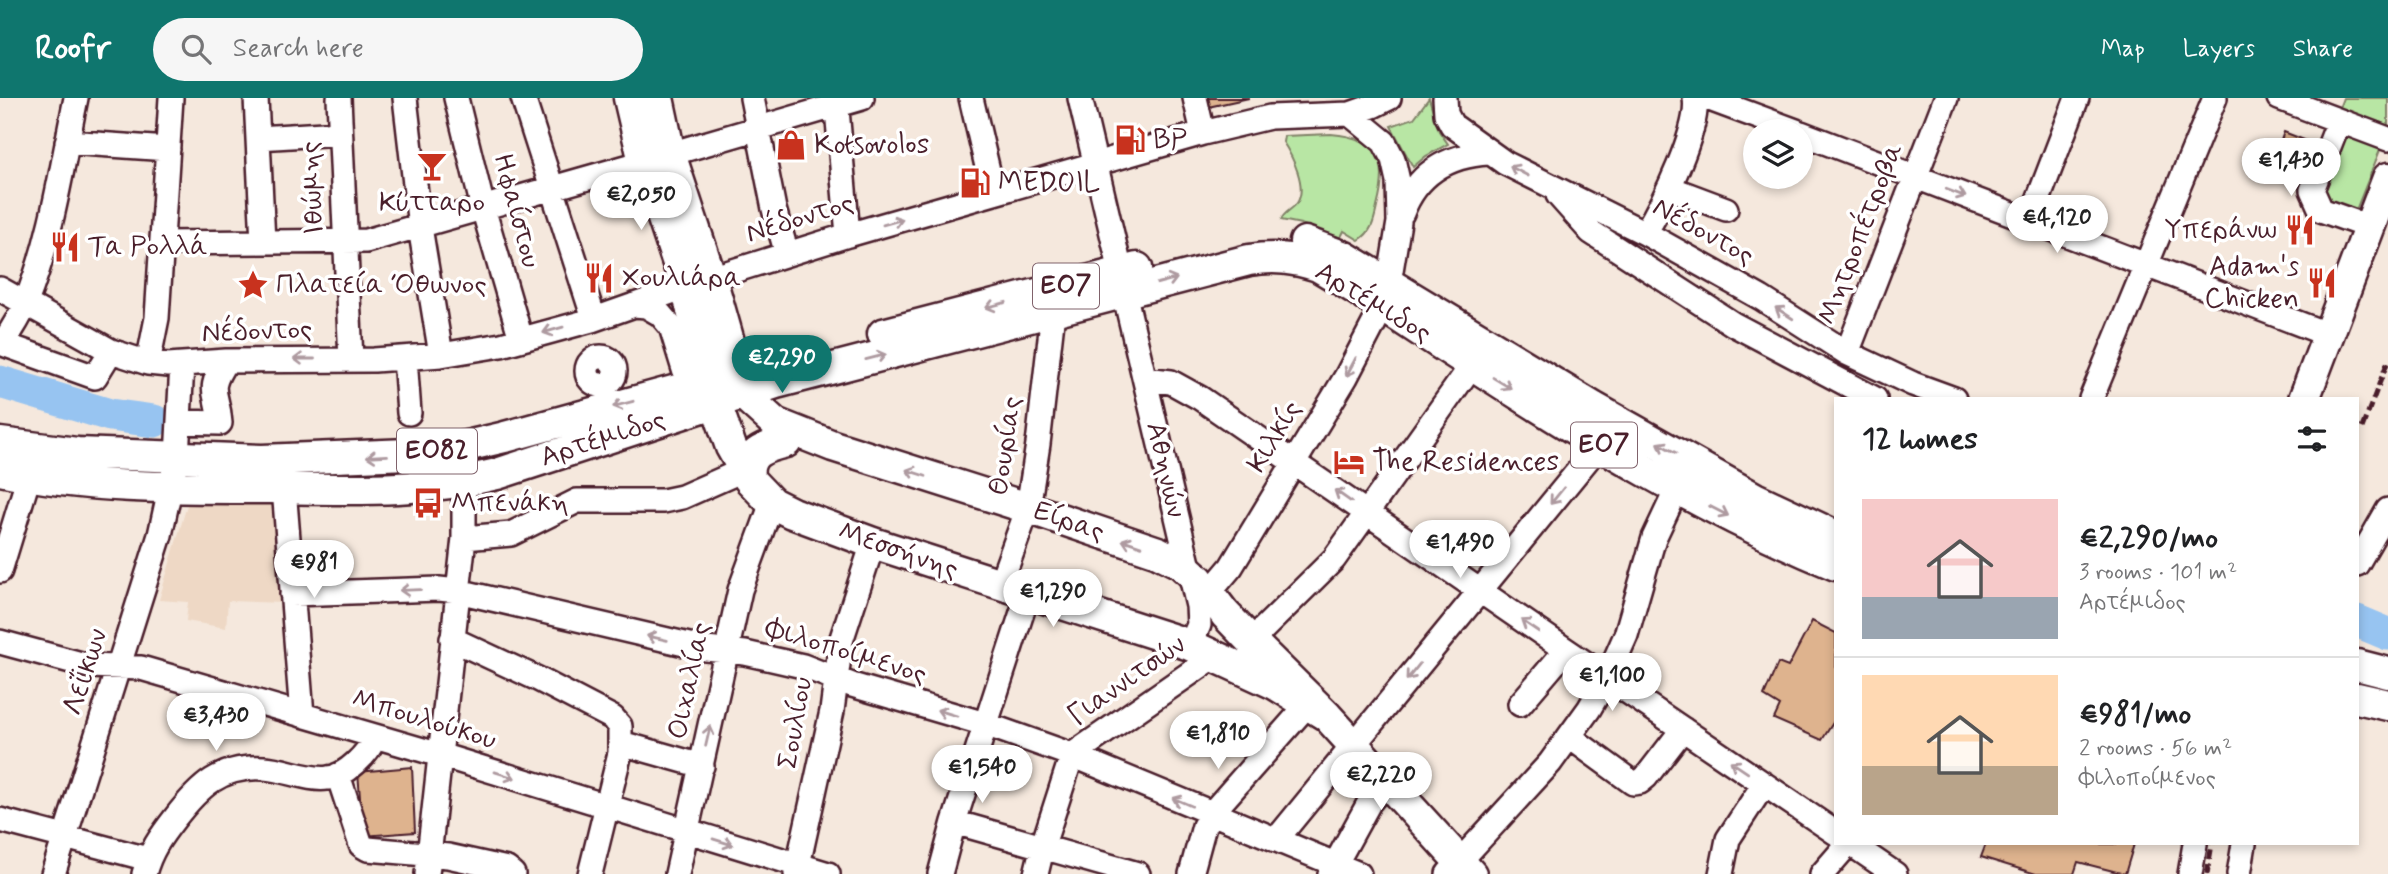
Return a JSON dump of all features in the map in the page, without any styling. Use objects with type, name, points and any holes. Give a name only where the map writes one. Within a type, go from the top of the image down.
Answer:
[{"type":"main road","points":[[629,98],[657,158]]},
{"type":"main road","points":[[657,98],[657,158]]},
{"type":"main road","name":"Μεσσήνης","points":[[657,158],[698,283],[731,447],[746,475],[772,503],[873,543],[1203,651],[1275,684],[1318,710]]},
{"type":"main road","points":[[2305,397],[2388,178]]},
{"type":"main road","name":"Αρτέμιδος","points":[[0,443],[58,451],[293,460],[453,449],[1123,282],[1243,242],[1291,239],[1315,244],[1345,257],[1472,365],[1677,489],[1784,543],[1834,564]]},
{"type":"main road","name":"Αρτέμιδος","points":[[0,470],[97,484],[170,488],[383,490],[461,483],[497,474],[716,382],[810,374],[1053,312],[1123,282]]},
{"type":"main road","name":"Αρτέμιδος","points":[[1386,294],[1473,337],[1755,498],[1834,535]]},
{"type":"main road","points":[[746,475],[756,454],[792,437],[794,395],[810,374]]},
{"type":"main road","name":"Είρας","points":[[716,382],[792,437],[833,446],[1158,552],[1189,571],[1251,641],[1318,710]]},
{"type":"main road","points":[[2359,666],[2388,673]]},
{"type":"main road","points":[[2359,698],[2388,705]]},
{"type":"main road","points":[[1318,710],[1387,781],[1459,870]]},
{"type":"street","points":[[76,98],[46,236],[26,304],[2,344],[95,377],[111,351]]},
{"type":"street","points":[[148,363],[157,318],[171,98]]},
{"type":"street","points":[[256,98],[263,242]]},
{"type":"street","name":"Ιθώμης","points":[[339,98],[351,360]]},
{"type":"street","points":[[405,98],[420,227],[441,355]]},
{"type":"street","name":"Ηφαίστου","points":[[456,98],[483,208],[521,340]]},
{"type":"street","points":[[523,98],[604,357]]},
{"type":"street","points":[[752,98],[787,254]]},
{"type":"street","points":[[162,243],[366,241],[657,158],[837,102],[862,98]]},
{"type":"street","points":[[971,98],[993,192]]},
{"type":"street","name":"Αθηνών","points":[[1080,98],[1189,571],[1199,621],[1196,634],[1203,651]]},
{"type":"street","points":[[1195,98],[1203,133]]},
{"type":"street","name":"Νέδοντος","points":[[0,289],[111,351],[148,363],[182,365],[226,361],[351,360],[441,355],[521,340],[593,319],[848,235],[1203,133],[1268,107],[1350,114],[1373,107],[1389,98]]},
{"type":"street","name":"Νέδοντος","points":[[1445,98],[1446,114],[1452,125],[1489,153],[1552,188],[1645,233],[1761,298],[1847,353],[1913,384],[1949,397]]},
{"type":"street","points":[[1645,233],[1670,188],[1695,119],[1695,98]]},
{"type":"street","points":[[1707,98],[1763,119]]},
{"type":"street","name":"Μητροπέτροβα","points":[[1847,353],[1946,98]]},
{"type":"street","points":[[2030,221],[2077,98]]},
{"type":"street","points":[[2092,397],[2215,98]]},
{"type":"street","points":[[2279,98],[2388,139]]},
{"type":"street","points":[[837,102],[848,235]]},
{"type":"street","points":[[1350,114],[1377,135],[1390,151],[1398,181],[1399,222]]},
{"type":"street","points":[[2339,121],[2312,190],[2321,210],[2370,227]]},
{"type":"street","points":[[258,138],[340,133]]},
{"type":"street","points":[[1813,138],[2329,335]]},
{"type":"street","points":[[67,142],[168,149]]},
{"type":"street","points":[[1399,222],[1411,192],[1430,171],[1457,159],[1489,153]]},
{"type":"street","points":[[1552,188],[1591,232],[1749,333],[1871,397]]},
{"type":"street","points":[[1670,188],[1726,209]]},
{"type":"street","name":"Κιλκίς","points":[[1209,593],[1231,567],[1346,377],[1386,294],[1399,222]]},
{"type":"street","points":[[634,305],[646,306],[660,314],[716,382]]},
{"type":"street","name":"Θουρίας","points":[[1000,585],[1028,508],[1053,312]]},
{"type":"street","points":[[404,358],[409,413]]},
{"type":"street","points":[[180,422],[220,423],[213,385],[217,373],[226,361]]},
{"type":"street","points":[[170,488],[177,457],[182,365]]},
{"type":"street","points":[[1251,641],[1326,569],[1368,514],[1472,365]]},
{"type":"street","points":[[1145,379],[1178,384],[1834,832]]},
{"type":"street","points":[[1276,840],[1601,443]]},
{"type":"street","points":[[428,864],[464,538],[465,508],[453,449]]},
{"type":"street","points":[[464,538],[511,534],[577,501],[672,500],[746,475]]},
{"type":"street","points":[[0,571],[29,476]]},
{"type":"street","name":"Λεΐκων","points":[[53,874],[160,535],[170,488]]},
{"type":"street","points":[[284,488],[302,715]]},
{"type":"street","points":[[1459,870],[1550,763],[1570,737],[1607,678],[1629,627],[1654,538],[1677,489]]},
{"type":"street","name":"Οιχαλίας","points":[[677,874],[746,570],[772,503]]},
{"type":"street","points":[[2359,560],[2377,523]]},
{"type":"street","name":"Σουλίου","points":[[797,869],[832,711],[843,633],[873,543]]},
{"type":"street","name":"Φιλοποίμενος","points":[[292,594],[439,589],[458,591],[706,649],[803,666],[852,685],[985,724],[1072,755],[1276,840],[1333,869],[1359,874]]},
{"type":"street","points":[[940,874],[954,822],[1028,594]]},
{"type":"street","points":[[452,639],[538,678],[613,718],[620,726],[621,743],[590,874]]},
{"type":"street","name":"Μπουλούκου","points":[[0,642],[89,666],[141,668],[686,830],[797,869],[828,874]]},
{"type":"street","points":[[1520,704],[1566,650]]},
{"type":"street","name":"Γιαννιτσών","points":[[1072,755],[1203,651]]},
{"type":"street","points":[[1191,874],[1210,814],[1318,710]]},
{"type":"street","points":[[1570,737],[1633,783],[1646,778],[1683,729]]},
{"type":"street","points":[[0,820],[64,836],[146,866],[154,845],[189,800],[206,783],[241,769],[262,767],[321,778],[338,775],[352,766],[375,737]]},
{"type":"street","points":[[621,743],[702,766]]},
{"type":"street","points":[[1037,874],[1043,845],[1072,755]]},
{"type":"street","points":[[338,775],[361,845],[368,849],[428,864],[507,869],[513,874]]},
{"type":"street","points":[[1333,869],[1369,803],[1387,781]]},
{"type":"street","points":[[1721,874],[1728,839],[1764,784]]},
{"type":"street","points":[[954,822],[1139,874]]},
{"type":"street","points":[[1822,874],[1849,845]]},
{"type":"street","points":[[1852,845],[1895,874]]},
{"type":"street","points":[[2190,874],[2194,845]]},
{"type":"street","points":[[2239,874],[2244,845]]},
{"type":"shaded area","points":[[276,502],[285,603],[228,601],[226,628],[186,621],[188,602],[159,600],[187,505]]},
{"type":"green space","points":[[1429,98],[1439,131],[1448,144],[1413,167],[1391,126],[1414,118]]},
{"type":"green space","points":[[2343,98],[2388,98],[2388,130],[2356,210],[2306,192]]},
{"type":"green space","points":[[1284,136],[1348,136],[1371,147],[1378,155],[1381,165],[1381,191],[1373,221],[1370,230],[1359,240],[1344,231],[1340,239],[1301,224],[1281,220],[1297,203],[1301,189],[1294,163],[1283,142]]},
{"type":"building","points":[[1206,98],[1249,98],[1208,107]]},
{"type":"building","points":[[2284,132],[2317,145],[2302,182],[2270,170]]},
{"type":"building","points":[[1812,621],[1834,632],[1834,721],[1822,740],[1774,719],[1780,706],[1764,696],[1778,663],[1788,667]]},
{"type":"building","points":[[412,767],[415,832],[363,836],[358,772]]},
{"type":"building","points":[[1986,845],[2134,845],[2125,874],[2078,862],[2074,874],[2036,874],[1981,857]]},
{"type":"waterway","points":[[0,382],[110,415],[154,421]]},
{"type":"waterway","points":[[2359,622],[2388,634]]},
{"type":"railway","points":[[2362,428],[2388,361]]},
{"type":"railway","points":[[2207,874],[2212,845]]},
{"type":"place","name":"BP","points":[[1130,140]]},
{"type":"place","name":"Kotsovolos","points":[[791,145]]},
{"type":"place","name":"Κύτταρο","points":[[432,166]]},
{"type":"place","name":"MEDOIL","points":[[975,183]]},
{"type":"place","name":"Υπεράνω","points":[[2300,230]]},
{"type":"place","name":"Τα Ρολλά","points":[[65,247]]},
{"type":"place","name":"Χουλιάρα","points":[[599,278]]},
{"type":"place","name":"Adam's Chicken","points":[[2322,283]]},
{"type":"place","name":"Πλατεία Όθωνος","points":[[253,285]]},
{"type":"place","name":"The Residences","points":[[1349,462]]},
{"type":"place","name":"Μπενάκη","points":[[428,503]]}]
